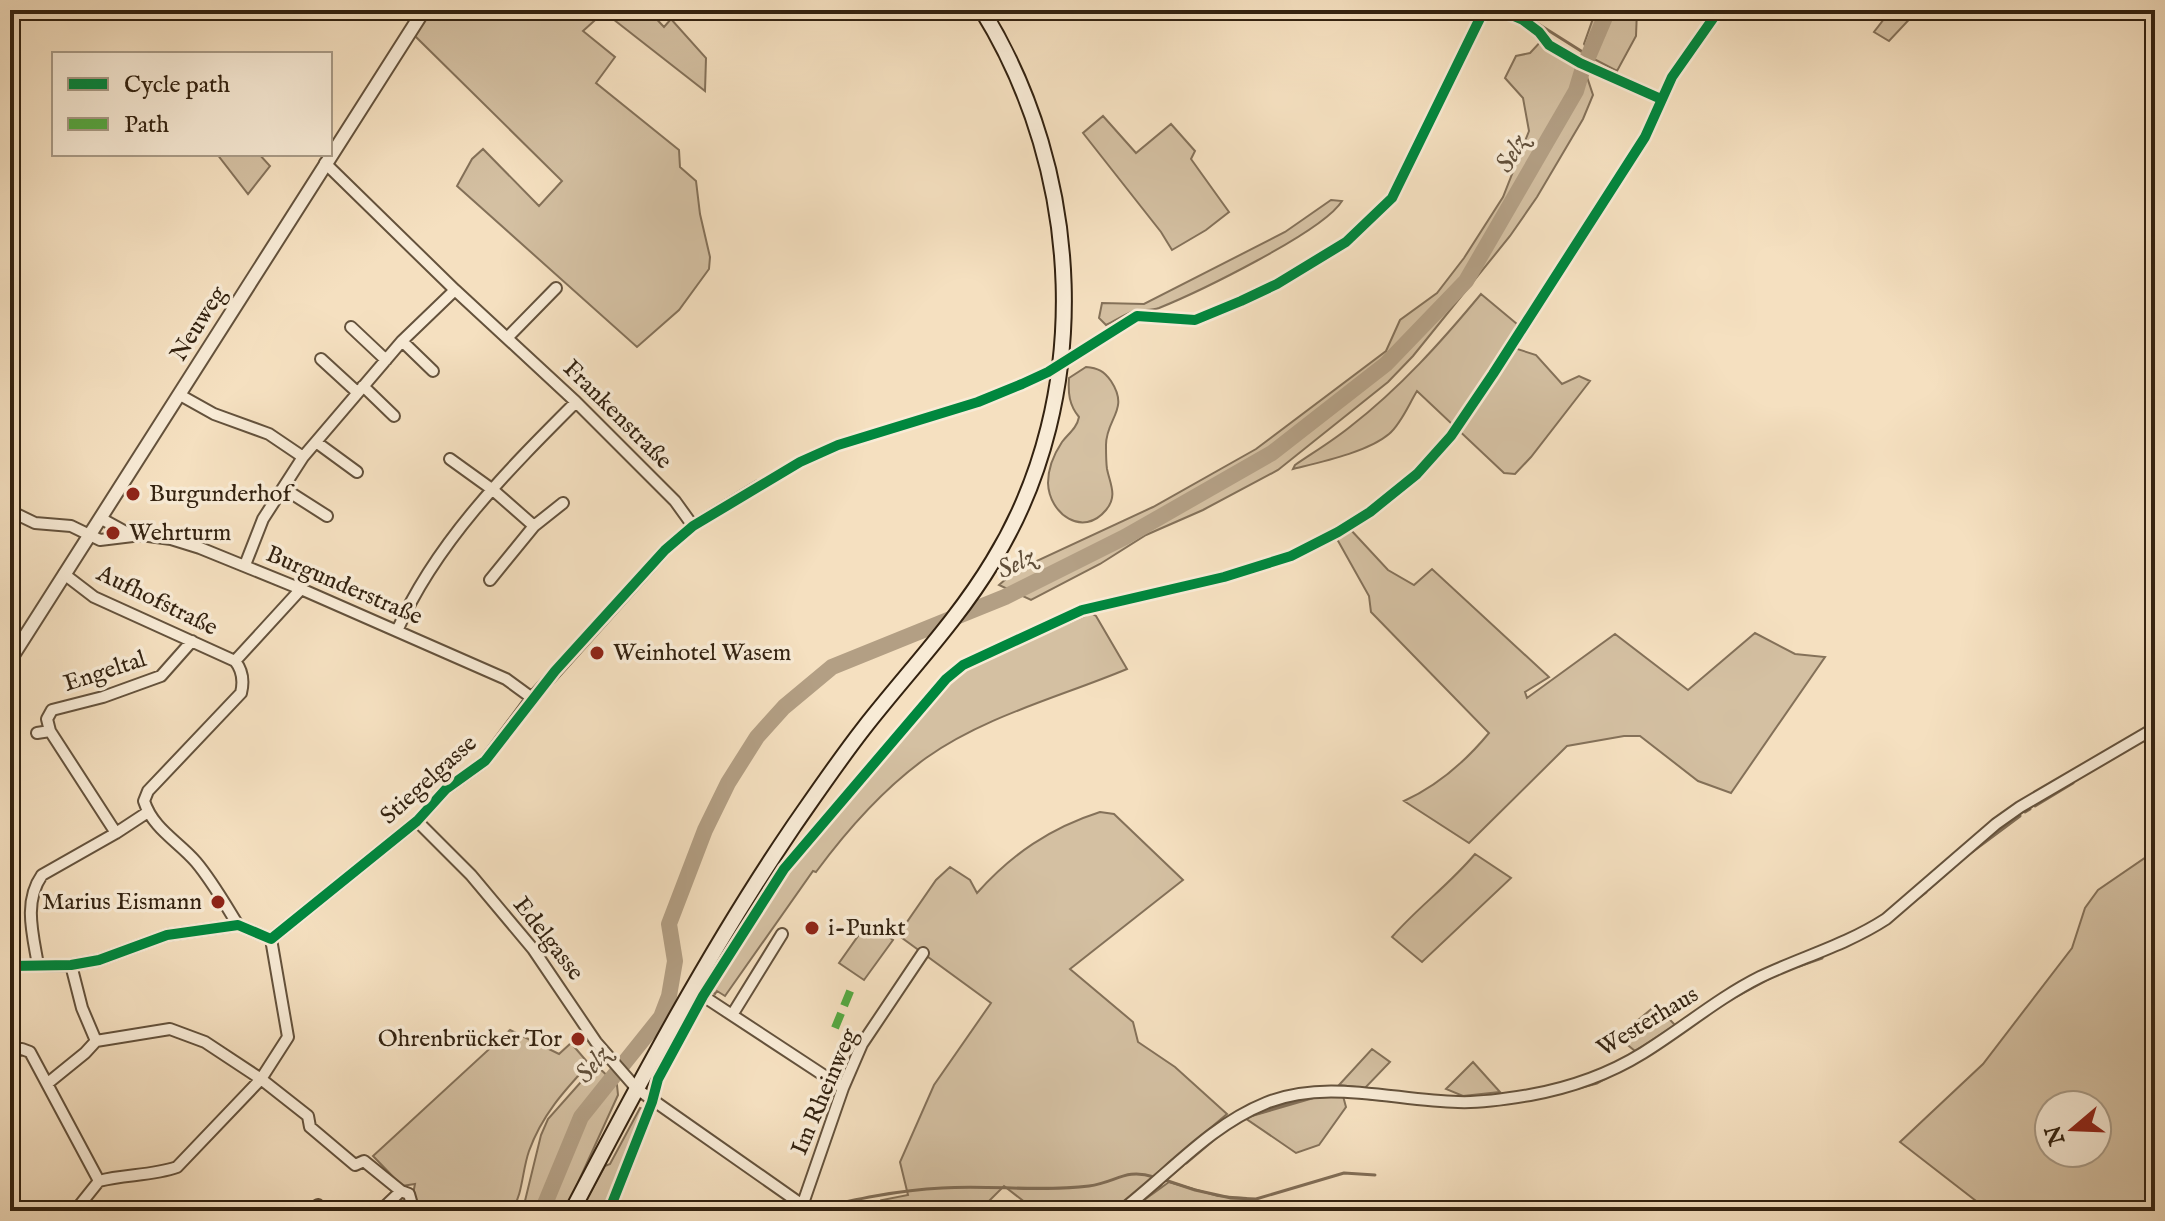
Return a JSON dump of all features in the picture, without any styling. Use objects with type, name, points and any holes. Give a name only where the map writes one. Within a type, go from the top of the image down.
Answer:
[{"type":"main road","points":[[572,1211],[637,1089],[767,866],[838,762],[962,607],[992,564],[1038,466],[1052,416],[1063,339],[1062,249],[1049,174],[1025,95],[1002,44],[982,10]]},
{"type":"street","name":"Neuweg","points":[[332,152],[424,10]]},
{"type":"street","name":"Neuweg","points":[[10,660],[330,156]]},
{"type":"street","name":"Frankenstraße","points":[[325,163],[576,402],[675,501],[693,526]]},
{"type":"street","points":[[508,337],[556,288]]},
{"type":"street","points":[[245,565],[263,519],[303,457],[402,341],[455,290]]},
{"type":"street","points":[[351,327],[386,360]]},
{"type":"street","points":[[402,341],[433,371]]},
{"type":"street","points":[[321,359],[394,416]]},
{"type":"street","points":[[180,395],[214,414],[269,434],[303,457]]},
{"type":"street","points":[[397,631],[411,599],[450,544],[493,490],[576,402]]},
{"type":"street","points":[[316,442],[357,472]]},
{"type":"street","points":[[450,459],[493,490],[534,526]]},
{"type":"street","name":"Stiegelgasse","points":[[271,939],[417,821],[446,789],[485,761],[532,698],[665,550],[693,526],[759,486]]},
{"type":"street","points":[[283,488],[327,516]]},
{"type":"street","points":[[490,580],[534,526],[563,503]]},
{"type":"street","name":"Burgunderstraße","points":[[10,511],[28,521],[71,526],[106,541],[131,535],[171,539],[245,565],[506,679],[532,698]]},
{"type":"street","name":"Burgunderstraße","points":[[100,518],[131,535]]},
{"type":"street","name":"Aufhofstraße","points":[[64,574],[94,597],[235,661],[243,678],[241,693],[148,791],[144,801],[148,812]]},
{"type":"street","name":"Aufhofstraße","points":[[235,661],[301,589]]},
{"type":"street","name":"Engeltal","points":[[50,731],[47,719],[52,710],[103,697],[161,676],[192,641]]},
{"type":"street","name":"Westerhaus","points":[[1121,1211],[1191,1149],[1235,1118],[1269,1101],[1308,1093],[1361,1093],[1444,1102],[1481,1101],[1530,1095],[1587,1080],[1614,1068],[1759,978],[1848,942],[1867,931],[2020,807],[2155,728]]},
{"type":"street","points":[[37,733],[50,731],[116,833]]},
{"type":"street","points":[[38,965],[29,915],[42,875],[148,812],[159,828],[195,860],[238,925]]},
{"type":"street","name":"Edelgasse","points":[[417,821],[471,875],[533,949],[607,1056],[637,1089],[801,1208]]},
{"type":"street","points":[[10,966],[71,965],[99,960],[167,935],[238,925],[271,939],[288,1037],[261,1079],[177,1167],[163,1172],[121,1175],[99,1181],[75,1211]]},
{"type":"street","points":[[732,1015],[782,934]]},
{"type":"street","name":"Im Rheinweg","points":[[801,1208],[843,1088],[862,1044],[923,953]]},
{"type":"street","points":[[71,965],[82,1008],[96,1041]]},
{"type":"street","points":[[703,996],[843,1088]]},
{"type":"street","points":[[48,1083],[96,1041],[170,1029],[205,1042],[261,1079],[308,1116],[310,1127],[355,1165],[364,1161],[409,1194],[413,1208],[410,1211]]},
{"type":"street","points":[[10,1051],[26,1049],[48,1083],[99,1181]]},
{"type":"street","points":[[380,1211],[401,1191]]},
{"type":"shaded area","points":[[432,10],[648,10],[664,27],[671,19],[706,58],[705,91],[604,12],[583,31],[615,57],[596,83],[679,150],[680,167],[696,181],[710,257],[709,269],[679,310],[637,347],[457,186],[472,159],[483,149],[539,206],[562,181],[415,36]]},
{"type":"shaded area","points":[[1596,10],[1637,10],[1636,36],[1617,71],[1592,58],[1584,44]]},
{"type":"shaded area","points":[[1891,10],[1918,10],[1889,41],[1874,32]]},
{"type":"shaded area","points":[[1544,38],[1558,55],[1586,74],[1593,95],[1583,119],[1510,236],[1413,356],[1388,382],[1278,470],[1203,510],[1146,535],[1100,564],[1031,600],[999,585],[1015,571],[1153,507],[1256,449],[1386,351],[1400,320],[1437,293],[1464,258],[1503,197],[1529,131],[1523,98],[1505,78],[1516,56],[1530,53]]},
{"type":"shaded area","points":[[1103,116],[1136,153],[1171,124],[1195,151],[1191,159],[1229,212],[1172,250],[1083,133]]},
{"type":"shaded area","points":[[219,156],[261,156],[270,166],[248,194]]},
{"type":"shaded area","points":[[1331,200],[1342,201],[1311,229],[1228,276],[1159,308],[1134,311],[1106,325],[1099,318],[1102,303],[1144,304],[1285,232]]},
{"type":"shaded area","points":[[1481,294],[1517,324],[1510,342],[1514,348],[1536,355],[1562,384],[1579,376],[1590,381],[1515,474],[1504,473],[1417,391],[1397,425],[1380,440],[1344,456],[1293,469],[1386,396],[1436,346]]},
{"type":"shaded area","points":[[1086,367],[1097,369],[1111,381],[1118,407],[1106,445],[1112,500],[1097,518],[1078,522],[1061,513],[1054,504],[1048,477],[1056,451],[1079,417],[1070,399],[1069,378]]},
{"type":"shaded area","points":[[1350,529],[1388,570],[1414,585],[1432,569],[1549,677],[1525,692],[1527,698],[1615,634],[1688,690],[1755,633],[1795,654],[1825,657],[1731,793],[1698,781],[1640,736],[1567,746],[1469,843],[1404,801],[1451,772],[1489,733],[1371,612],[1369,596],[1337,539]]},
{"type":"shaded area","points":[[1091,613],[1096,616],[1127,669],[973,730],[910,770],[866,811],[816,872],[813,871],[725,996],[711,991],[711,986],[791,866],[948,681],[972,666]]},
{"type":"shaded area","points":[[1100,812],[1114,814],[1183,880],[1070,969],[1133,1022],[1138,1042],[1175,1067],[1227,1114],[1113,1210],[1028,1211],[1031,1207],[1004,1186],[979,1211],[894,1211],[882,1200],[908,1195],[900,1162],[934,1085],[991,1003],[898,935],[936,880],[950,867],[970,880],[977,893],[1018,854],[1048,834]]},
{"type":"shaded area","points":[[2155,851],[2155,1211],[1989,1211],[1900,1142],[1983,1064],[2072,948],[2085,908],[2098,890]]},
{"type":"shaded area","points":[[1475,854],[1511,878],[1422,962],[1392,937]]},
{"type":"shaded area","points":[[868,922],[893,940],[864,980],[839,963]]},
{"type":"shaded area","points":[[1656,1005],[1675,1025],[1635,1051],[1618,1037]]},
{"type":"shaded area","points":[[510,1030],[559,1054],[571,1043],[589,1064],[562,1094],[540,1126],[529,1151],[512,1211],[415,1211],[415,1184],[402,1186],[373,1156]]},
{"type":"shaded area","points":[[1372,1049],[1390,1062],[1365,1088],[1339,1085]]},
{"type":"shaded area","points":[[1473,1062],[1500,1092],[1463,1096],[1446,1089]]},
{"type":"shaded area","points":[[596,1065],[617,1085],[618,1095],[565,1211],[517,1211],[524,1205],[541,1135],[548,1119]]},
{"type":"shaded area","points":[[1343,1096],[1346,1107],[1319,1145],[1296,1153],[1245,1118],[1317,1097]]},
{"type":"shaded area","points":[[640,1108],[645,1110],[605,1211],[580,1211],[605,1166],[610,1164]]},
{"type":"shaded area","points":[[1169,1182],[1218,1196],[1246,1198],[1250,1211],[1129,1211]]},
{"type":"waterway","points":[[1516,10],[1589,56]]},
{"type":"waterway","name":"Selz","points":[[542,1211],[581,1117],[661,1017],[669,996],[675,961],[669,924],[705,830],[728,783],[757,737],[784,707],[832,667],[1005,597],[1125,537],[1272,453],[1386,364],[1466,281],[1576,91],[1608,10]]},
{"type":"waterway","points":[[2137,744],[2155,734]]},
{"type":"waterway","points":[[2035,806],[2073,783]]},
{"type":"waterway","points":[[2025,812],[2030,809]]},
{"type":"waterway","points":[[1929,889],[1965,857],[2020,816]]},
{"type":"waterway","points":[[1913,902],[1926,892]]},
{"type":"waterway","points":[[1799,966],[1822,958]]},
{"type":"waterway","points":[[1737,996],[1774,976]]},
{"type":"waterway","points":[[1556,1094],[1597,1083],[1613,1074]]},
{"type":"waterway","points":[[1249,1116],[1310,1097]]},
{"type":"waterway","points":[[1352,1097],[1432,1105]]},
{"type":"waterway","points":[[1186,1163],[1218,1136]]},
{"type":"waterway","points":[[1168,1178],[1183,1165]]},
{"type":"waterway","points":[[1162,1179],[1231,1198],[1256,1199],[1344,1173],[1375,1175]]},
{"type":"waterway","points":[[809,1210],[925,1189],[1071,1188],[1128,1175],[1154,1177]]},
{"type":"waterway","points":[[1151,1192],[1161,1185]]},
{"type":"marked path","points":[[835,1028],[851,989]]},
{"type":"cycle path","points":[[10,966],[71,965],[99,960],[167,935],[238,925],[271,939],[417,821],[446,789],[485,761],[555,671],[665,550],[693,526],[800,462],[838,445],[978,402],[1022,384],[1048,372],[1137,316],[1195,320],[1277,284],[1346,242],[1392,198],[1484,10]]},
{"type":"cycle path","points":[[1500,10],[1523,20],[1539,32],[1549,45],[1580,63],[1661,99]]},
{"type":"cycle path","points":[[609,1211],[658,1079],[703,996],[784,869],[946,679],[963,665],[1082,610],[1224,577],[1291,556],[1370,512],[1417,474],[1451,436],[1493,374],[1645,137],[1672,77],[1719,10]]},
{"type":"place","name":"Burgunderhof","points":[[133,494]]},
{"type":"place","name":"Wehrturm","points":[[113,533]]},
{"type":"place","name":"Weinhotel Wasem","points":[[597,653]]},
{"type":"place","name":"Marius Eismann","points":[[218,902]]},
{"type":"place","name":"i-Punkt","points":[[812,928]]},
{"type":"place","name":"Ohrenbrücker Tor","points":[[578,1039]]}]
